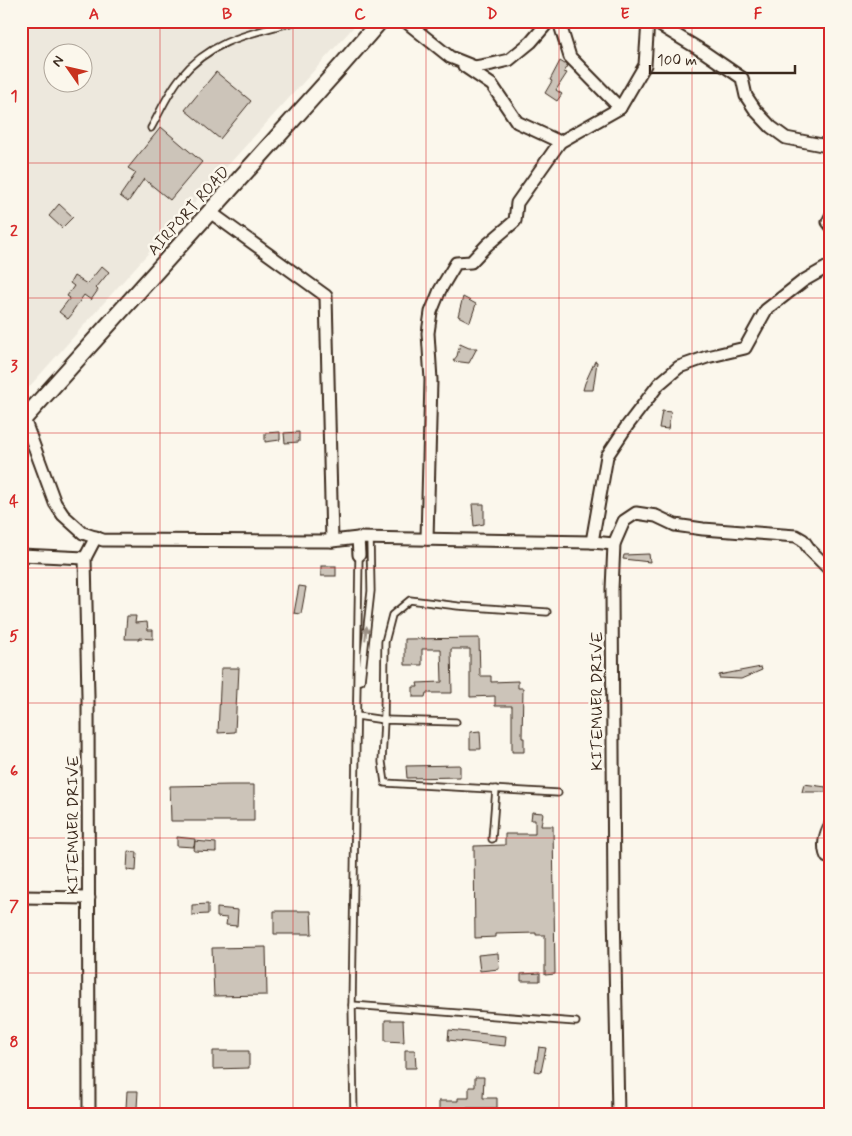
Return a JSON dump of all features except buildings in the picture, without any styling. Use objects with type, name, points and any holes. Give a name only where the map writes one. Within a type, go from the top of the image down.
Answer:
[{"type":"street","name":"AIRPORT ROAD","points":[[23,421],[380,21]]},
{"type":"street","points":[[405,21],[450,58],[492,85],[517,122],[560,142]]},
{"type":"street","points":[[450,58],[475,67],[509,60],[531,42],[549,21]]},
{"type":"street","points":[[565,21],[561,28],[570,57],[620,108]]},
{"type":"street","points":[[427,540],[431,380],[428,333],[432,312],[440,290],[456,263],[472,262],[487,245],[516,222],[518,203],[560,142],[620,108],[645,65],[648,21]]},
{"type":"street","points":[[653,21],[742,78],[746,96],[771,128],[786,138],[831,148]]},
{"type":"street","points":[[210,212],[326,296],[332,541]]},
{"type":"street","points":[[831,216],[828,222],[831,226]]},
{"type":"street","points":[[592,542],[607,456],[659,384],[679,367],[707,356],[745,348],[766,310],[803,281],[831,265]]},
{"type":"street","points":[[23,421],[55,503],[63,515],[83,533],[103,540],[332,541],[364,538],[614,544],[624,521],[636,513],[656,516],[675,525],[796,536],[803,540],[810,550],[831,571]]},
{"type":"street","name":"KITEMUER DRIVE","points":[[89,1115],[88,696],[85,558],[96,537]]},
{"type":"street","points":[[359,554],[364,538]]},
{"type":"street","name":"KITEMUER DRIVE","points":[[614,544],[612,589],[614,908],[618,1115]]},
{"type":"street","points":[[21,555],[85,558]]},
{"type":"street","points":[[831,824],[824,841],[825,853],[831,858]]},
{"type":"street","points":[[21,897],[89,898]]},
{"type":"lane","points":[[151,128],[180,79],[197,60],[218,46],[241,37],[298,21]]},
{"type":"lane","points":[[357,716],[371,591],[364,538]]},
{"type":"lane","points":[[354,1115],[352,1005],[359,554]]},
{"type":"lane","points":[[547,612],[458,606],[410,600],[392,615],[385,642],[382,762],[385,783],[558,793]]},
{"type":"lane","points":[[357,716],[384,720],[456,722]]},
{"type":"lane","points":[[492,839],[496,789]]},
{"type":"lane","points":[[352,1005],[576,1022]]},
{"type":"shaded area","points":[[21,21],[359,21],[21,396]]}]
